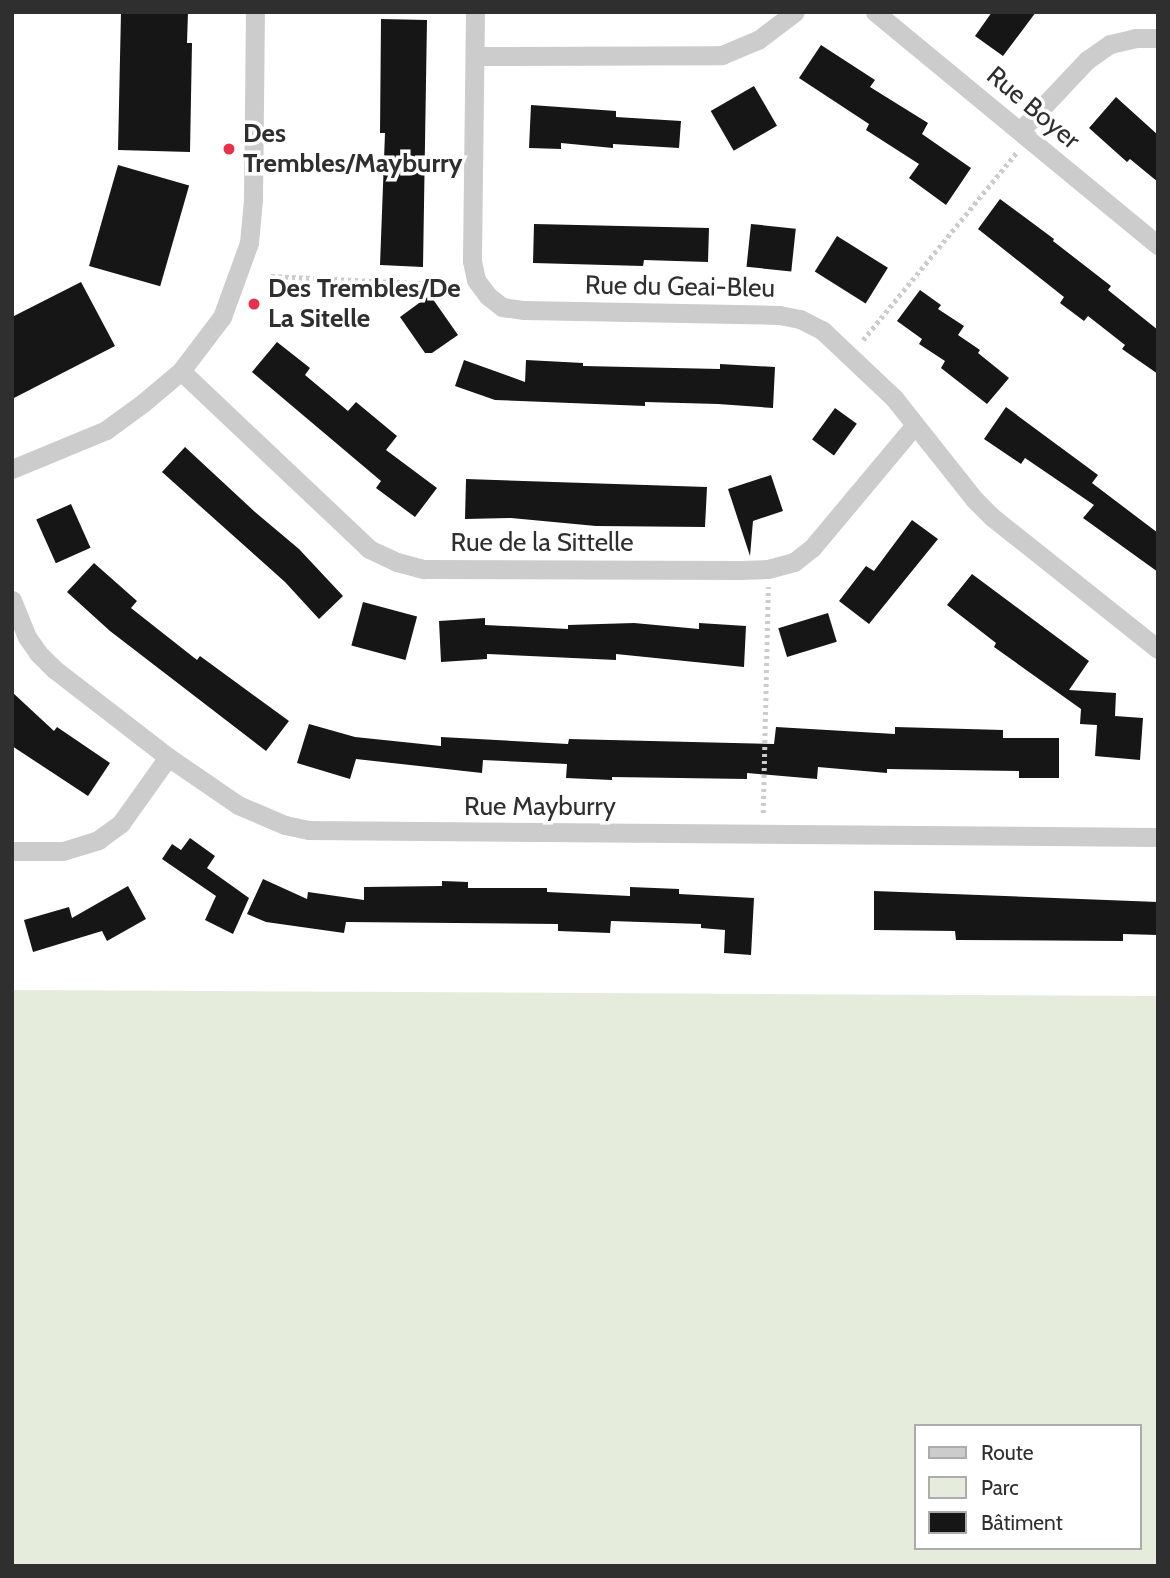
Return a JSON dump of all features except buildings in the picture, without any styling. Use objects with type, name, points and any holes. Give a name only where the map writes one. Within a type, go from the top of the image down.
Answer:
[{"type":"street","points":[[12,469],[106,430],[181,371],[222,317],[249,243],[253,200],[256,12]]},
{"type":"street","name":"Rue du Geai-Bleu","points":[[475,12],[472,261],[476,280],[488,296],[502,307],[524,310],[779,315],[800,319],[821,330],[894,398],[974,499],[992,517],[1158,649]]},
{"type":"street","points":[[475,56],[722,55],[758,40],[795,12]]},
{"type":"street","name":"Rue Boyer","points":[[875,12],[1158,245]]},
{"type":"street","points":[[1024,135],[1087,60],[1110,44],[1135,37],[1158,38]]},
{"type":"street","name":"Rue de la Sittelle","points":[[181,371],[369,549],[397,562],[424,569],[768,569],[794,562],[812,548],[915,425]]},
{"type":"street","name":"Rue Mayburry","points":[[12,600],[38,653],[168,757],[238,805],[285,825],[308,830],[1158,837]]},
{"type":"street","points":[[12,851],[63,851],[98,840],[121,823],[168,757]]},
{"type":"path","points":[[850,356],[1024,135]]},
{"type":"path","points":[[271,276],[465,286]]},
{"type":"path","points":[[762,834],[768,569]]},
{"type":"green space","points":[[12,990],[1158,996],[1158,1566],[12,1566]]},
{"type":"place","name":"Des Trembles/Mayburry","points":[[229,149]]},
{"type":"place","name":"Des Trembles/De La Sitelle","points":[[254,304]]}]
